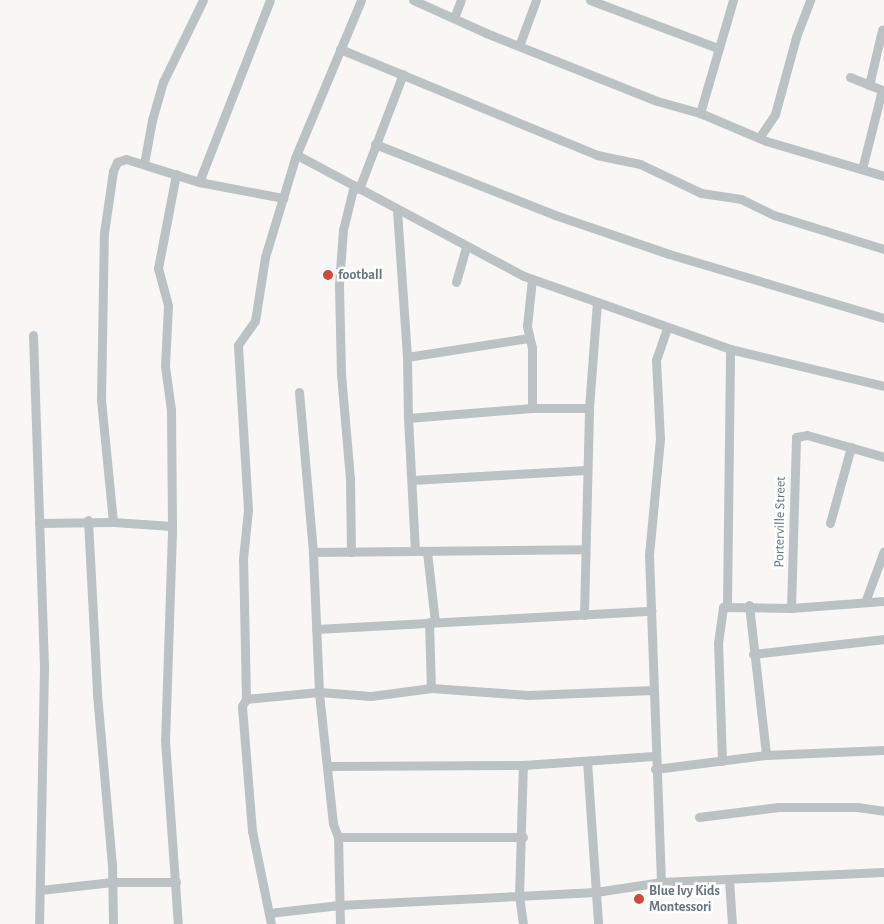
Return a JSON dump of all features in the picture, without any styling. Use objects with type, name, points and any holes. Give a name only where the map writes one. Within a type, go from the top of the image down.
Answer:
[{"type":"street","points":[[144,164],[152,120],[163,82],[203,0]]},
{"type":"street","points":[[199,182],[270,0]]},
{"type":"street","points":[[271,924],[252,831],[242,706],[246,699],[243,559],[248,510],[238,345],[256,321],[263,266],[297,155],[361,0]]},
{"type":"street","points":[[413,0],[519,46],[657,101],[700,113],[759,138],[884,176]]},
{"type":"street","points":[[454,18],[461,0]]},
{"type":"street","points":[[519,46],[536,0]]},
{"type":"street","points":[[590,0],[718,48]]},
{"type":"street","points":[[700,113],[733,0]]},
{"type":"street","points":[[759,138],[775,114],[796,37],[810,0]]},
{"type":"street","points":[[869,85],[882,30]]},
{"type":"street","points":[[340,49],[597,154],[640,164],[701,193],[741,199],[774,215],[884,248]]},
{"type":"street","points":[[351,552],[350,478],[341,374],[339,284],[342,230],[356,187],[403,74]]},
{"type":"street","points":[[850,77],[883,91],[862,169]]},
{"type":"street","points":[[375,144],[555,215],[659,251],[884,318]]},
{"type":"street","points":[[297,155],[397,210],[532,279],[667,328],[730,348],[884,386]]},
{"type":"street","points":[[113,522],[101,400],[105,223],[110,182],[117,162],[126,159],[199,182],[283,198]]},
{"type":"street","points":[[176,174],[158,268],[168,306],[165,366],[171,410],[172,526],[165,740],[178,924]]},
{"type":"street","points":[[397,210],[408,357],[408,418],[415,551]]},
{"type":"street","points":[[456,282],[466,246]]},
{"type":"street","points":[[532,279],[527,320],[532,408]]},
{"type":"street","points":[[584,615],[586,470],[596,302]]},
{"type":"street","points":[[661,882],[654,756],[652,611],[649,555],[660,439],[656,360],[667,328]]},
{"type":"street","points":[[33,335],[44,667],[39,924]]},
{"type":"street","points":[[408,357],[529,338]]},
{"type":"street","points":[[722,761],[718,643],[720,612],[727,604],[730,348]]},
{"type":"street","points":[[299,392],[313,552],[319,692],[333,824],[338,837],[340,924]]},
{"type":"street","points":[[408,418],[532,408],[589,408]]},
{"type":"street","name":"Porterville Street","points":[[791,608],[796,437],[807,436],[851,447]]},
{"type":"street","points":[[830,522],[851,447],[884,456]]},
{"type":"street","points":[[412,480],[586,470]]},
{"type":"street","points":[[39,523],[88,520],[172,526]]},
{"type":"street","points":[[88,520],[96,635],[97,694],[113,882],[113,924]]},
{"type":"street","points":[[313,552],[585,549]]},
{"type":"street","points":[[865,602],[884,551]]},
{"type":"street","points":[[427,552],[432,622],[431,688]]},
{"type":"street","points":[[727,604],[791,608],[884,601]]},
{"type":"street","points":[[749,605],[753,654],[766,754]]},
{"type":"street","points":[[316,629],[652,611]]},
{"type":"street","points":[[753,654],[884,639]]},
{"type":"street","points":[[246,699],[319,692],[371,696],[431,688],[529,695],[653,690]]},
{"type":"street","points":[[655,769],[766,754],[884,750]]},
{"type":"street","points":[[327,766],[523,766],[654,756]]},
{"type":"street","points":[[587,761],[598,924]]},
{"type":"street","points":[[523,766],[523,838],[519,897],[523,924]]},
{"type":"street","points":[[699,817],[778,807],[857,807],[884,811]]},
{"type":"street","points":[[338,837],[523,838]]},
{"type":"street","points":[[269,914],[340,905],[596,892],[661,882],[884,872]]},
{"type":"street","points":[[729,880],[732,924]]},
{"type":"street","points":[[40,890],[113,882],[176,882]]},
{"type":"shaded area","name":"football","points":[[328,268],[333,270],[335,275],[333,280],[328,282],[323,280],[321,275],[323,270]]},
{"type":"place","name":"football","points":[[328,275]]},
{"type":"place","name":"Blue Ivy Kids Montessori","points":[[639,899]]}]
